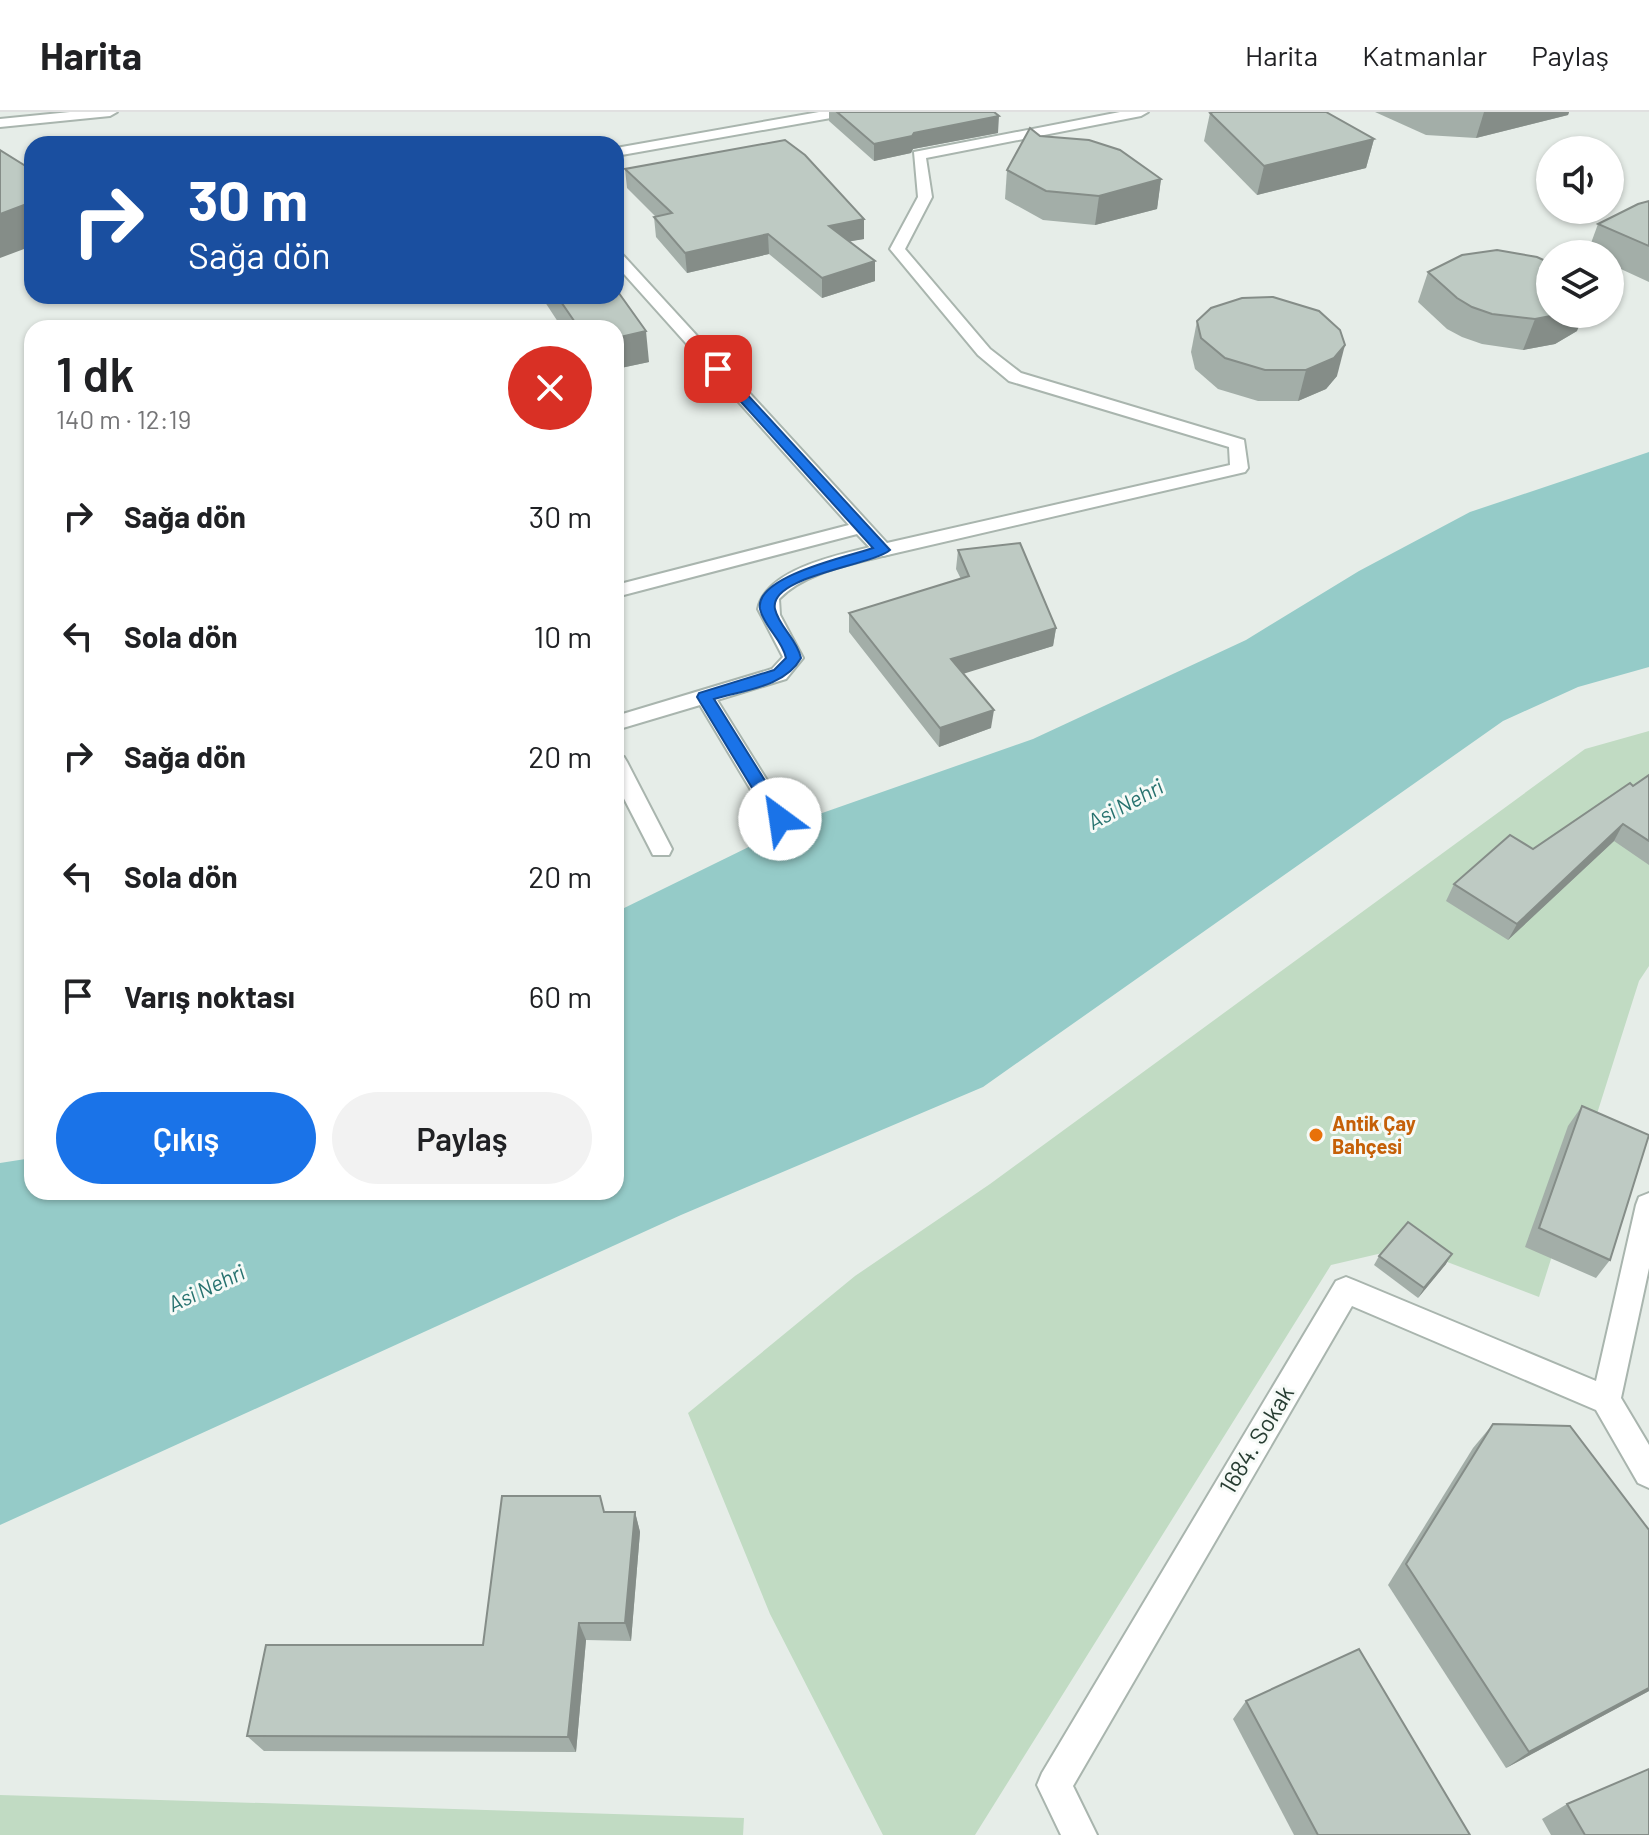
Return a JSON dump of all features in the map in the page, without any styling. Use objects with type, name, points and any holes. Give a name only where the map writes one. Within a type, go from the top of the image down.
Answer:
[{"type":"street","points":[[0,123],[110,112]]},
{"type":"street","points":[[624,151],[842,112]]},
{"type":"street","points":[[624,721],[779,674],[789,667],[793,658],[791,648],[768,612],[767,604],[775,589],[793,579],[883,550],[1239,468],[1238,444],[1015,377],[984,352],[897,249],[925,197],[919,155],[1141,112]]},
{"type":"street","points":[[624,265],[883,550]]},
{"type":"street","points":[[624,589],[861,527]]},
{"type":"street","points":[[705,697],[780,819]]},
{"type":"street","points":[[624,777],[661,849]]},
{"type":"street","points":[[1649,1205],[1606,1400],[1649,1473]]},
{"type":"street","name":"1684. Sokak","points":[[1080,1835],[1054,1785],[1346,1290],[1606,1400]]},
{"type":"green space","points":[[1649,731],[1649,966],[1639,981],[1539,1297],[1408,1247],[1331,1265],[975,1835],[883,1835],[770,1614],[688,1413],[855,1276],[990,1184],[1585,749]]},
{"type":"green space","points":[[0,1795],[744,1818],[743,1835],[0,1835]]},
{"type":"water","name":"Asi Nehri","points":[[1649,452],[1649,667],[1578,687],[1503,721],[983,1087],[681,1215],[0,1525],[0,1163],[24,1159],[24,1200],[624,1200],[624,908],[808,818],[1033,739],[1246,640],[1359,571],[1470,512]]},
{"type":"building","points":[[837,112],[994,112],[999,116],[874,144]]},
{"type":"building","points":[[1326,112],[1374,139],[1264,166],[1210,113]]},
{"type":"building","points":[[1030,128],[1040,136],[1089,140],[1120,150],[1161,179],[1099,196],[1046,191],[1007,170]]},
{"type":"building","points":[[785,140],[805,155],[864,219],[829,226],[875,261],[822,278],[768,234],[685,253],[654,217],[672,213],[625,169]]},
{"type":"building","points":[[0,150],[24,165],[24,205],[0,214]]},
{"type":"building","points":[[1649,201],[1649,246],[1598,224],[1624,224],[1624,211]]},
{"type":"building","points":[[1497,250],[1536,257],[1536,319],[1492,314],[1472,307],[1428,272],[1462,255]]},
{"type":"building","points":[[1273,297],[1319,311],[1340,330],[1345,345],[1334,358],[1306,370],[1265,370],[1225,358],[1201,338],[1197,321],[1211,308],[1242,298]]},
{"type":"building","points":[[624,300],[646,331],[624,336],[624,320],[574,320],[562,304],[624,304]]},
{"type":"building","points":[[1020,543],[1056,628],[951,659],[994,710],[940,728],[849,613],[969,576],[958,550]]},
{"type":"building","points":[[1649,775],[1649,841],[1623,824],[1517,924],[1454,884],[1510,835],[1533,849],[1630,783],[1633,786]]},
{"type":"building","points":[[1582,1106],[1649,1135],[1610,1260],[1539,1228]]},
{"type":"building","points":[[1408,1222],[1452,1254],[1424,1288],[1379,1256]]},
{"type":"building","points":[[1493,1424],[1570,1426],[1649,1530],[1649,1688],[1529,1752],[1406,1564]]},
{"type":"building","points":[[502,1496],[600,1496],[604,1512],[635,1512],[625,1623],[579,1623],[568,1737],[247,1736],[266,1645],[483,1645]]},
{"type":"building","points":[[1359,1649],[1470,1835],[1318,1835],[1246,1701]]},
{"type":"building","points":[[1649,1769],[1649,1835],[1585,1835],[1567,1804]]},
{"type":"place","name":"Antik Çay Bahçesi","points":[[1316,1135]]},
{"type":"route","points":[[718,369],[883,550],[793,579],[775,589],[769,596],[768,612],[791,648],[793,658],[789,667],[779,674],[705,697],[780,819]]}]
